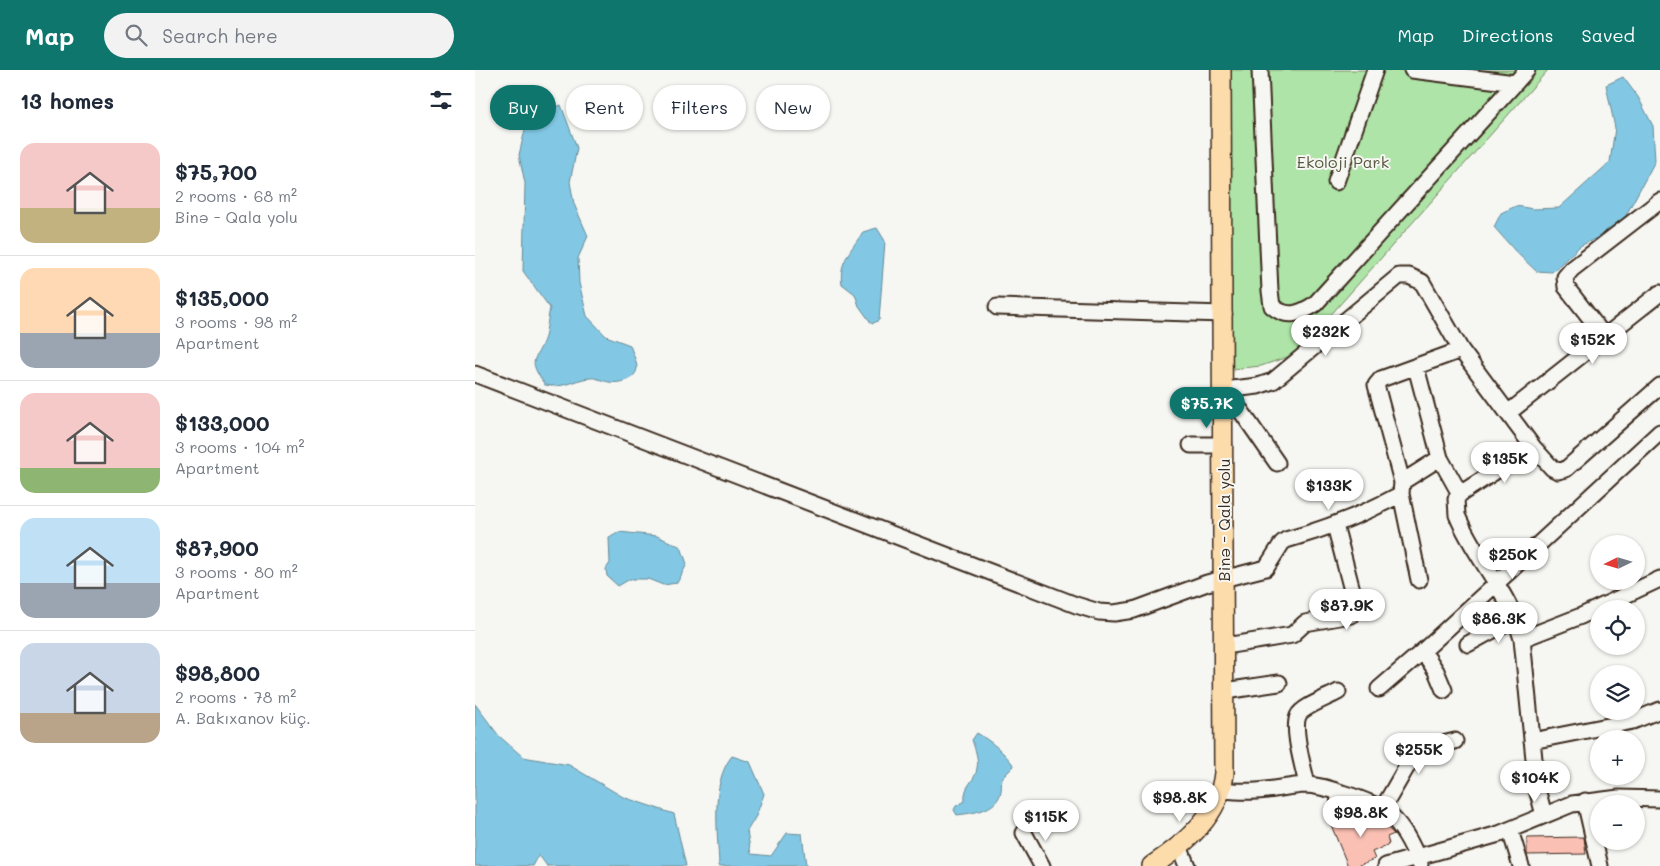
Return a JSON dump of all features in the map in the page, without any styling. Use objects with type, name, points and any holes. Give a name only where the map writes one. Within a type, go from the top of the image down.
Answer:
[{"type":"main road","name":"Binə - Qala yolu","points":[[1221,70],[1225,646],[1224,773],[1221,790]]},
{"type":"main road","points":[[1152,866],[1192,835],[1207,816],[1221,790]]},
{"type":"street","points":[[1260,70],[1272,306],[1280,313],[1294,315],[1305,311],[1315,304],[1527,70]]},
{"type":"street","points":[[1336,182],[1375,70]]},
{"type":"street","points":[[1412,70],[1515,83]]},
{"type":"street","points":[[1605,337],[1566,287],[1565,277],[1572,269],[1660,201]]},
{"type":"street","points":[[1224,399],[1273,381],[1399,276],[1409,276],[1422,282],[1461,350],[1533,448],[1552,468],[1558,471],[1565,469],[1660,386]]},
{"type":"street","points":[[1508,413],[1660,293]]},
{"type":"street","points":[[997,307],[1224,314]]},
{"type":"street","points":[[1419,580],[1402,488],[1376,385],[1381,380],[1461,350]]},
{"type":"street","points":[[1416,367],[1440,458],[1460,494]]},
{"type":"street","points":[[475,374],[1076,605],[1099,612],[1114,613],[1134,610],[1207,583],[1266,568],[1286,540],[1335,525],[1402,488],[1440,458]]},
{"type":"street","points":[[1224,399],[1241,411],[1277,463]]},
{"type":"street","points":[[1379,689],[1423,651],[1660,432]]},
{"type":"street","points":[[1191,445],[1224,445]]},
{"type":"street","points":[[1533,448],[1460,494],[1456,499],[1455,507],[1461,524],[1497,583],[1515,618],[1521,639],[1537,789],[1544,815]]},
{"type":"street","points":[[1225,646],[1292,635],[1305,623],[1351,614],[1355,611],[1355,602],[1335,525]]},
{"type":"street","points":[[1521,639],[1589,612],[1660,579]]},
{"type":"street","points":[[1468,644],[1515,618]]},
{"type":"street","points":[[1423,651],[1445,690]]},
{"type":"street","points":[[1225,691],[1279,683]]},
{"type":"street","points":[[1307,785],[1296,729],[1298,715],[1306,708],[1338,692]]},
{"type":"street","points":[[1532,741],[1633,721],[1660,710]]},
{"type":"street","points":[[1383,808],[1413,756],[1426,748],[1455,741]]},
{"type":"street","points":[[1221,790],[1253,792],[1307,785],[1367,800],[1383,808],[1401,828],[1418,861]]},
{"type":"street","points":[[1338,816],[1339,792]]},
{"type":"street","points":[[1386,866],[1418,861],[1510,830],[1572,804],[1619,798],[1660,799]]},
{"type":"street","points":[[1585,801],[1600,866]]},
{"type":"street","points":[[1510,830],[1521,866]]},
{"type":"street","points":[[1024,833],[1042,866]]},
{"type":"street","points":[[1179,846],[1187,866]]},
{"type":"green space","name":"Ekoloji Park","points":[[1229,70],[1548,70],[1296,354],[1261,366],[1232,369]]},
{"type":"water","points":[[1623,77],[1638,97],[1653,126],[1655,161],[1624,219],[1601,236],[1580,246],[1552,272],[1536,271],[1494,227],[1501,213],[1516,206],[1533,209],[1559,208],[1610,162],[1615,128],[1606,85]]},
{"type":"water","points":[[561,105],[566,118],[566,130],[570,130],[577,148],[570,182],[574,204],[588,236],[578,258],[579,283],[587,316],[606,336],[630,345],[637,368],[633,376],[622,382],[609,382],[592,378],[558,386],[545,385],[534,364],[534,360],[545,337],[550,308],[523,271],[525,183],[519,155],[525,130],[556,130],[556,107]]},
{"type":"water","points":[[877,228],[885,241],[879,320],[872,324],[859,306],[855,294],[842,284],[841,276],[847,256],[863,232]]},
{"type":"water","points":[[619,532],[657,536],[681,547],[687,564],[677,583],[663,585],[648,579],[630,579],[618,586],[607,576],[606,569],[610,563],[609,538]]},
{"type":"water","points":[[475,704],[499,736],[523,757],[569,765],[623,797],[674,814],[686,866],[547,866],[539,855],[533,866],[475,866]]},
{"type":"water","points":[[977,733],[1006,756],[1014,766],[1002,778],[1000,795],[993,805],[982,810],[957,815],[954,810],[956,806],[965,801],[966,791],[976,772],[977,758],[972,740]]},
{"type":"water","points":[[732,756],[750,762],[764,794],[756,816],[747,831],[751,854],[771,856],[787,833],[802,834],[806,866],[719,866],[718,794],[725,767]]},
{"type":"building","points":[[1362,810],[1377,818],[1394,834],[1387,837],[1389,844],[1372,852],[1375,859],[1357,866],[1348,866],[1331,825],[1342,824],[1347,817]]},
{"type":"building","points":[[1584,837],[1586,854],[1527,855],[1527,838]]}]
